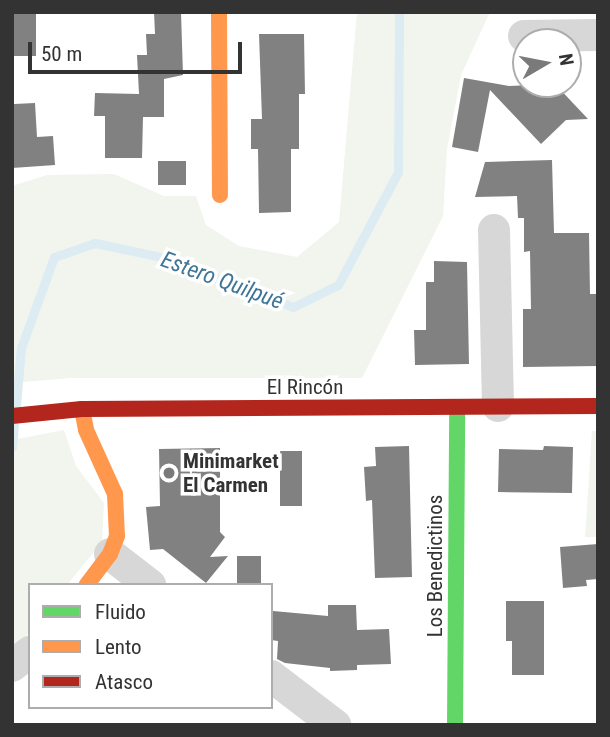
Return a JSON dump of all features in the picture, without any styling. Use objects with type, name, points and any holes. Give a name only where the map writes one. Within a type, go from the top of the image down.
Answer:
[{"type":"street","points":[[219,12],[220,195]]},
{"type":"street","points":[[494,230],[498,406]]},
{"type":"street","name":"El Rincón","points":[[19,415],[82,410],[598,405]]},
{"type":"street","name":"Los Benedictinos","points":[[455,725],[457,407]]},
{"type":"street","points":[[82,410],[86,430],[115,495],[117,536],[110,554],[88,583]]},
{"type":"street","points":[[110,554],[147,583]]},
{"type":"street","points":[[12,666],[28,654]]},
{"type":"street","points":[[273,678],[335,725]]},
{"type":"shaded area","points":[[357,12],[490,12],[461,75],[447,149],[443,216],[362,378],[70,378],[12,383],[12,186],[47,175],[114,174],[164,196],[196,196],[206,225],[239,246],[297,257],[339,222]]},
{"type":"shaded area","points":[[64,430],[76,466],[104,503],[102,542],[69,583],[28,583],[28,634],[12,648],[12,440]]},
{"type":"shaded area","points":[[592,431],[598,431],[598,537],[585,537]]},
{"type":"building","points":[[12,12],[36,12],[36,56],[12,56]]},
{"type":"building","points":[[154,12],[181,12],[183,75],[164,79],[164,117],[143,117],[142,158],[105,158],[105,116],[94,116],[95,93],[139,94],[137,55],[147,55],[146,34],[155,34]]},
{"type":"building","points":[[259,34],[304,34],[305,94],[299,94],[299,149],[291,149],[291,212],[259,213],[258,149],[251,149],[251,119],[262,119]]},
{"type":"building","points":[[464,78],[512,86],[512,98],[568,98],[588,119],[566,120],[541,144],[490,90],[478,152],[452,147]]},
{"type":"building","points":[[35,103],[37,137],[53,136],[55,165],[12,168],[14,104]]},
{"type":"building","points":[[552,160],[554,233],[589,233],[590,294],[598,294],[598,366],[523,367],[523,309],[531,309],[530,251],[524,252],[524,218],[518,218],[517,196],[475,197],[485,162]]},
{"type":"building","points":[[158,161],[186,161],[186,185],[158,185]]},
{"type":"building","points":[[434,261],[467,262],[469,364],[415,365],[414,330],[426,330],[426,282],[434,282]]},
{"type":"building","points":[[409,446],[412,577],[375,578],[372,500],[366,501],[364,467],[376,466],[375,447]]},
{"type":"building","points":[[544,446],[573,447],[572,493],[498,492],[499,449],[543,450]]},
{"type":"building","points":[[220,448],[220,532],[225,537],[210,557],[228,556],[206,583],[163,549],[150,550],[146,507],[160,506],[159,449]]},
{"type":"building","points":[[280,451],[302,451],[302,506],[280,506]]},
{"type":"building","points":[[598,544],[598,579],[586,580],[587,586],[563,588],[560,547]]},
{"type":"building","points":[[237,556],[261,556],[261,583],[237,583]]},
{"type":"building","points":[[506,601],[544,601],[544,675],[512,675],[512,641],[506,641]]},
{"type":"building","points":[[328,605],[356,605],[357,630],[389,629],[391,664],[357,665],[357,670],[330,671],[330,668],[285,663],[277,659],[278,641],[273,640],[273,611],[328,616]]},
{"type":"waterway","name":"Estero Quilpué","points":[[16,406],[21,348],[54,257],[95,243],[161,257],[293,307],[338,285],[398,172],[399,12]]},
{"type":"waterway","name":"Estero Quilpué","points":[[12,447],[14,424]]},
{"type":"traffic: fast","points":[[455,725],[457,407]]},
{"type":"traffic: slow","points":[[219,12],[220,195]]},
{"type":"traffic: slow","points":[[82,409],[86,430],[115,494],[117,536],[110,554],[88,583]]},
{"type":"traffic: jam","points":[[12,416],[82,409],[598,406]]},
{"type":"place","name":"Minimarket El Carmen","points":[[169,473]]}]
